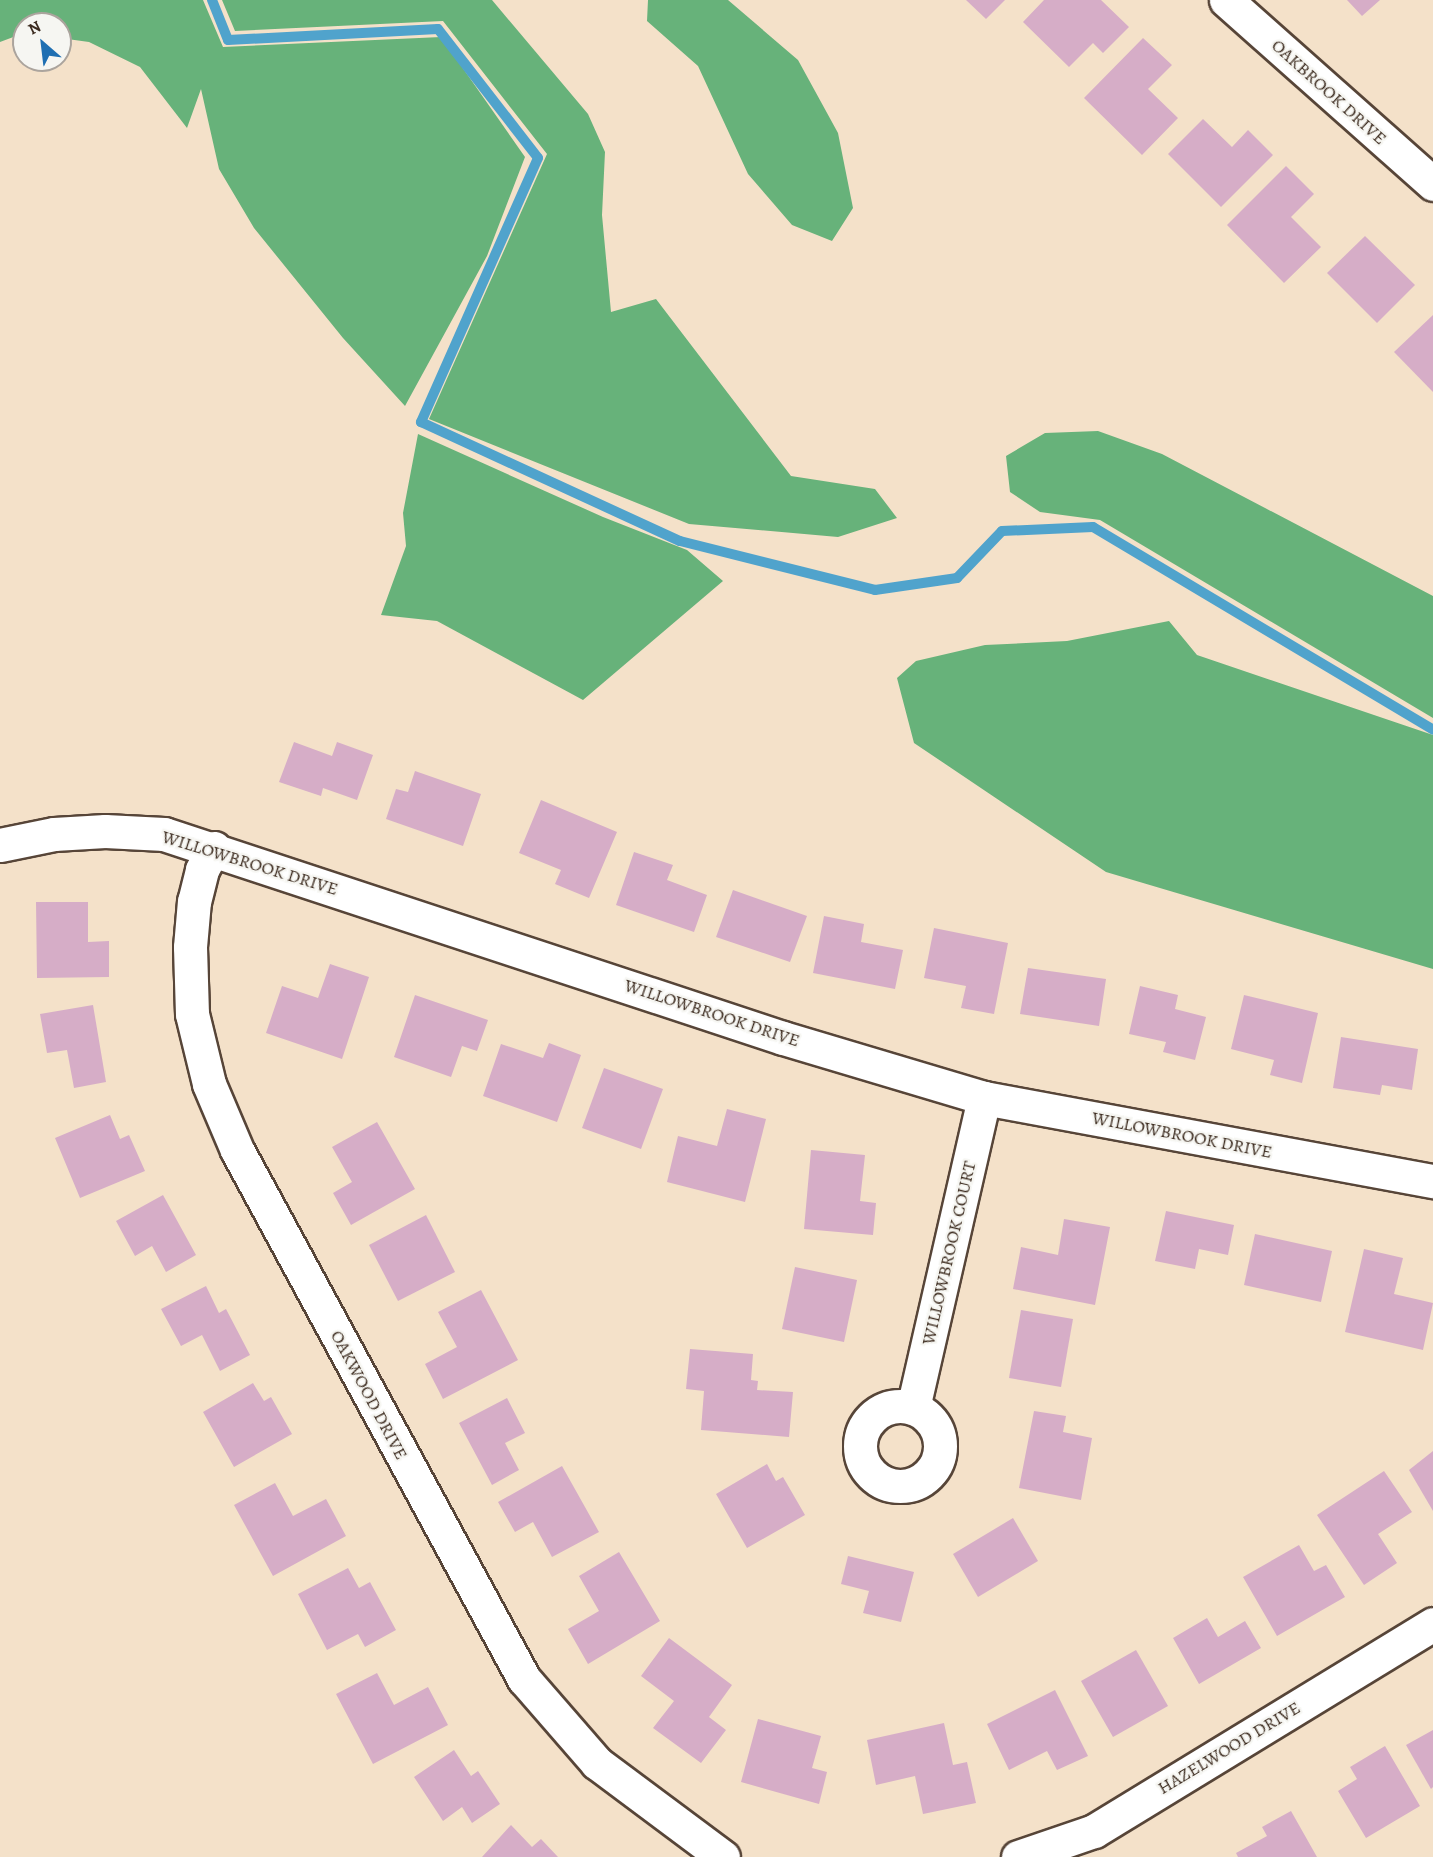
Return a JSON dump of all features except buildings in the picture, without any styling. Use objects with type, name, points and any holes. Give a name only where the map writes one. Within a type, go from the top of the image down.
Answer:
[{"type":"street","name":"OAKBROOK DRIVE","points":[[1226,0],[1433,184]]},
{"type":"street","name":"WILLOWBROOK DRIVE","points":[[0,845],[54,834],[105,831],[164,834],[214,848],[783,1038],[984,1098],[1433,1181]]},
{"type":"street","name":"OAKWOOD DRIVE","points":[[214,848],[202,870],[194,901],[190,947],[192,1014],[209,1084],[237,1150],[524,1679],[597,1763],[723,1857]]},
{"type":"street","name":"WILLOWBROOK COURT","points":[[913,1408],[984,1098]]},
{"type":"street","name":"HAZELWOOD DRIVE","points":[[1018,1857],[1094,1831],[1433,1624]]},
{"type":"green space","points":[[0,0],[203,0],[223,47],[441,37],[525,157],[487,256],[405,406],[343,338],[254,228],[219,169],[201,89],[187,128],[140,67],[89,42],[72,40],[72,12],[12,12],[12,38],[0,42]]},
{"type":"green space","points":[[222,0],[492,0],[588,114],[605,152],[602,215],[611,312],[656,299],[791,476],[875,489],[897,518],[838,537],[689,524],[429,419],[547,154],[443,21],[235,31]]},
{"type":"green space","points":[[648,0],[728,0],[798,60],[838,133],[853,208],[832,241],[792,225],[748,174],[698,66],[647,21]]},
{"type":"green space","points":[[1098,431],[1162,454],[1433,596],[1433,718],[1100,520],[1040,512],[1010,492],[1006,456],[1045,433]]},
{"type":"green space","points":[[418,434],[603,517],[687,550],[723,581],[583,700],[437,621],[381,615],[406,546],[403,513]]},
{"type":"green space","points":[[1169,621],[1197,655],[1433,735],[1433,969],[1106,872],[914,743],[897,678],[916,661],[985,645],[1067,641]]},
{"type":"waterway","points":[[212,0],[228,40],[438,29],[538,158],[421,422],[680,541],[875,590],[957,578],[1002,531],[1093,527],[1433,730]]}]
